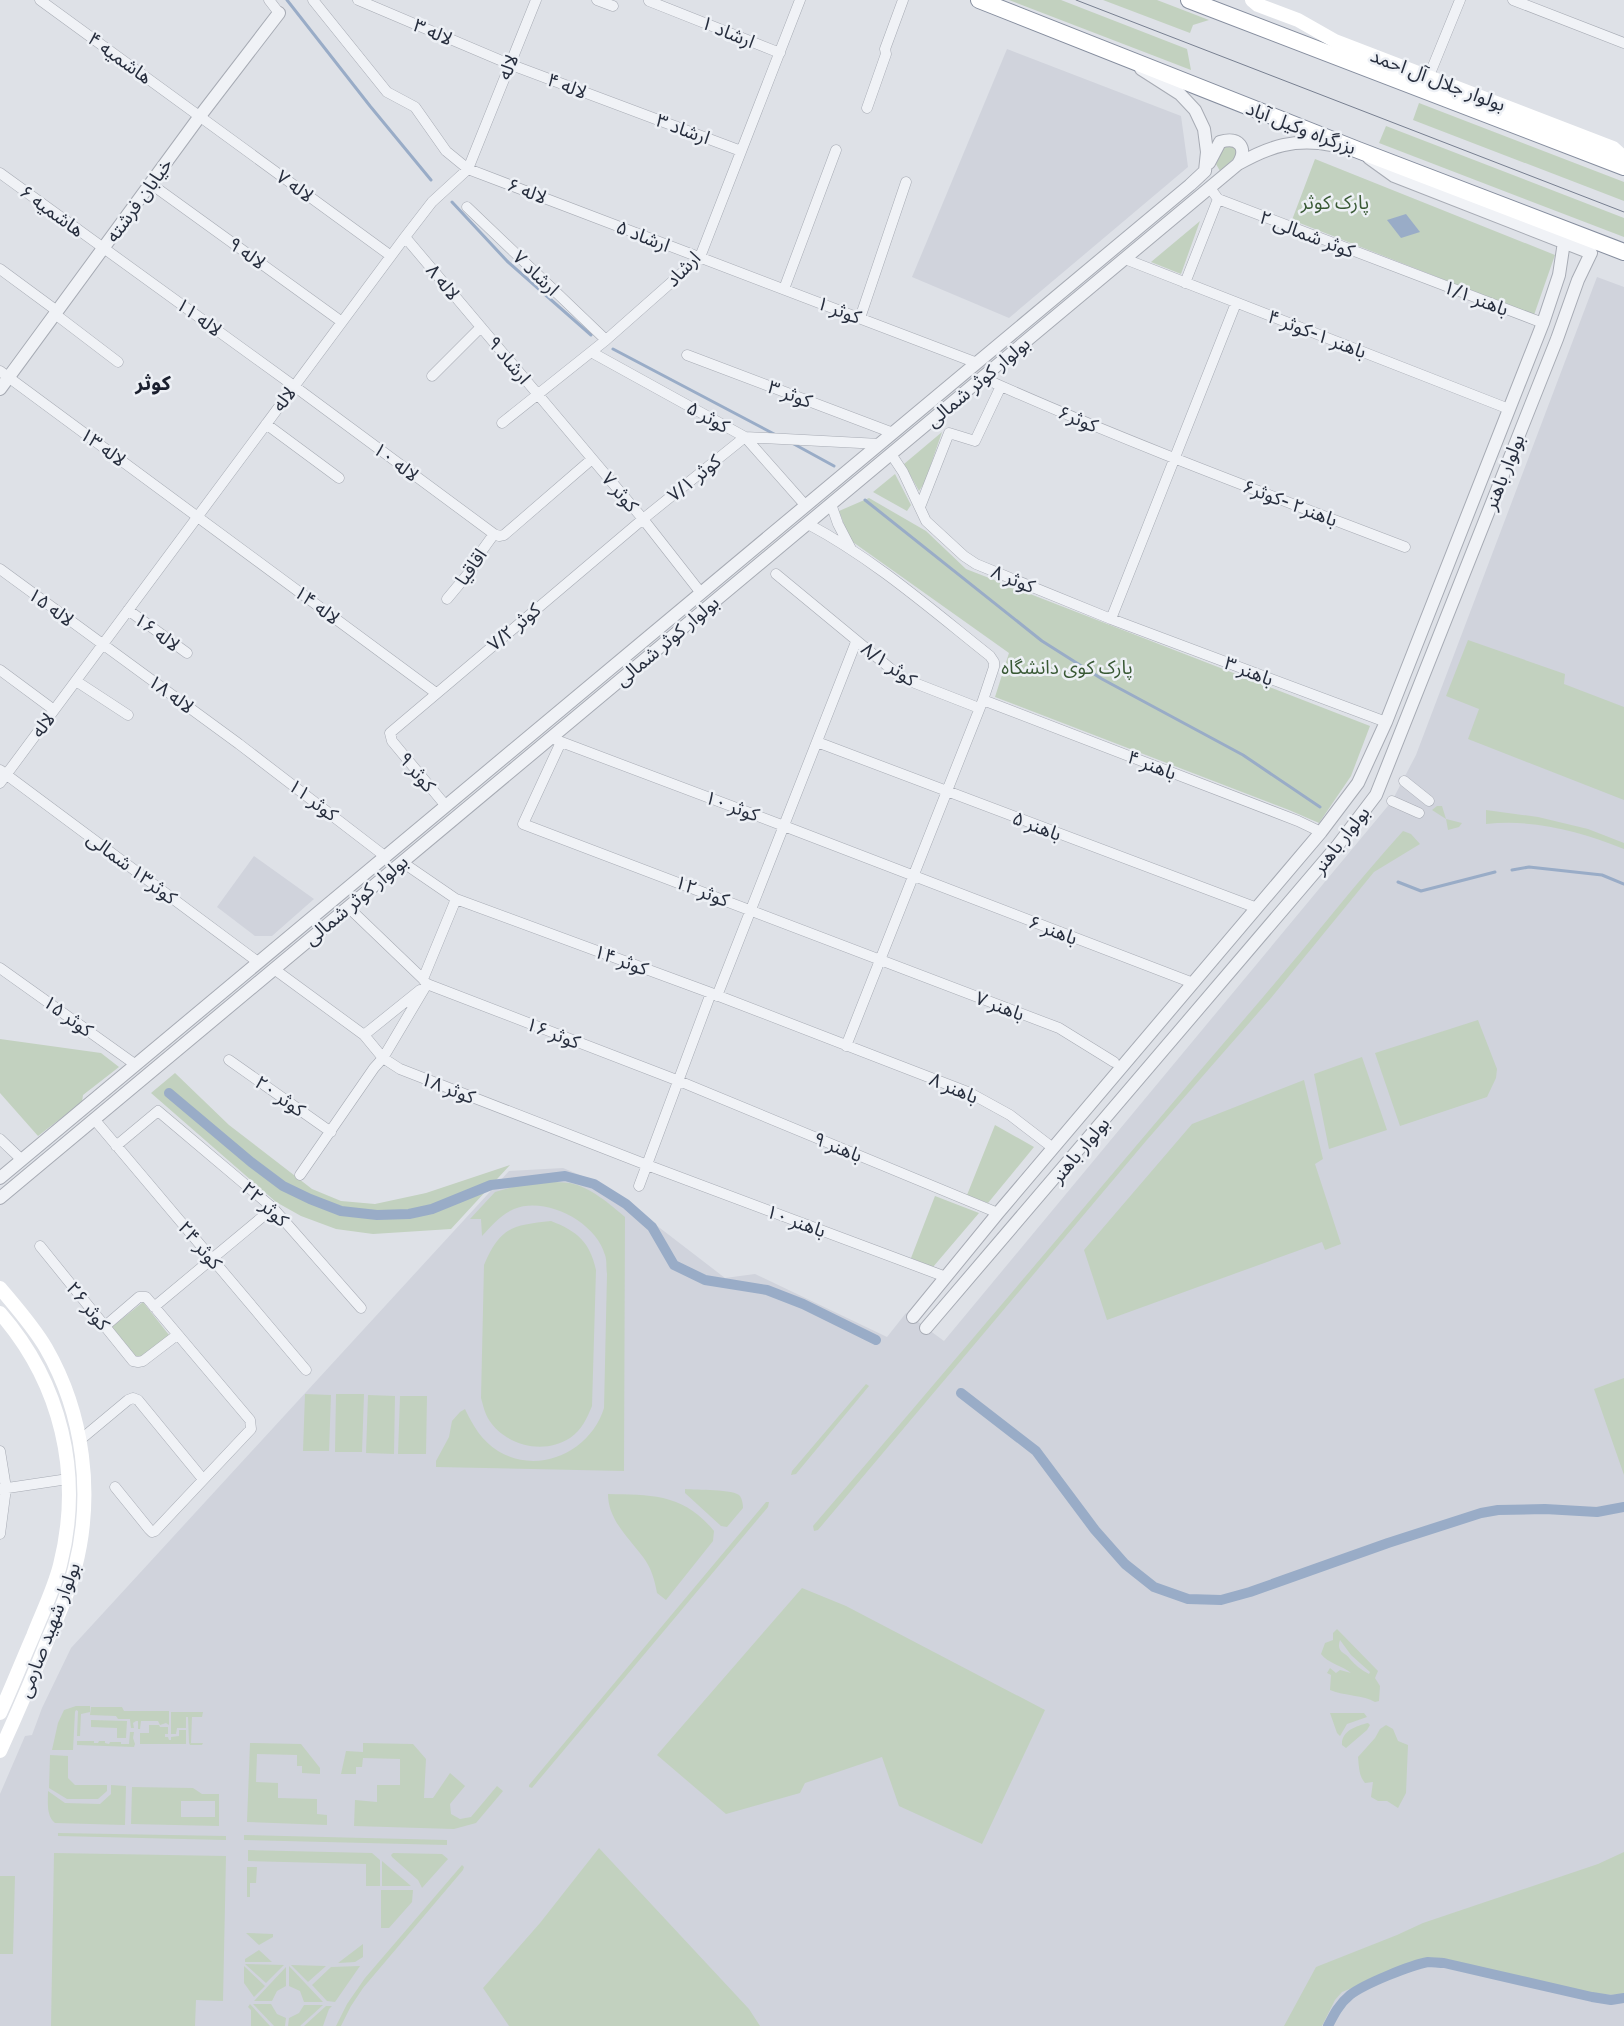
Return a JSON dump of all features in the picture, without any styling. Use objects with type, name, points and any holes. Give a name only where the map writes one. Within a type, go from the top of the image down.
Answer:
[{"type":"highway","name":"بزرگراه وکیل آباد","points":[[979,0],[1358,150],[1624,252]]},
{"type":"highway","points":[[1189,0],[1624,167]]},
{"type":"highway","points":[[1504,206],[1512,222]]},
{"type":"main road","name":"بولوار جلال آل احمد","points":[[1252,0],[1258,5],[1298,20],[1336,42],[1613,148],[1624,158]]},
{"type":"main road","name":"بولوار شهید صارمی","points":[[0,1288],[26,1318],[46,1348],[62,1381],[80,1440],[85,1486],[82,1531],[75,1569],[63,1605],[0,1751]]},
{"type":"main road","name":"بولوار شهید صارمی","points":[[0,1312],[32,1356],[48,1387],[60,1426],[67,1459],[68,1479],[66,1530],[60,1565],[46,1604],[3,1707]]},
{"type":"main road","points":[[3,1707],[20,1707]]},
{"type":"street","name":"هاشمیه ۴","points":[[40,0],[200,116]]},
{"type":"street","points":[[268,0],[279,12]]},
{"type":"street","name":"لاله ۶","points":[[313,0],[387,92],[416,107],[446,151],[468,169],[587,214]]},
{"type":"street","name":"لاله ۳","points":[[358,0],[509,64]]},
{"type":"street","name":"لاله","points":[[2,776],[54,710],[405,237],[432,202],[468,169],[536,0]]},
{"type":"street","points":[[597,0],[613,6]]},
{"type":"street","name":"ارشاد","points":[[502,423],[606,340],[700,257],[800,0]]},
{"type":"street","points":[[867,108],[886,54],[885,49],[903,0]]},
{"type":"street","points":[[1429,76],[1460,0]]},
{"type":"street","points":[[1513,0],[1624,43]]},
{"type":"street","name":"ارشاد ۱","points":[[649,1],[780,53]]},
{"type":"street","name":"خیابان فرشته","points":[[0,389],[4,374],[56,312],[279,12]]},
{"type":"street","points":[[1122,57],[1180,94],[1194,110],[1204,129],[1207,152],[1205,171]]},
{"type":"street","name":"لاله ۴","points":[[509,64],[625,108]]},
{"type":"street","name":"ارشاد ۳","points":[[625,108],[741,151]]},
{"type":"street","name":"لاله ۷","points":[[200,116],[391,256]]},
{"type":"street","points":[[1205,171],[1220,142],[1229,139],[1237,142],[1242,148],[1243,156],[1238,164]]},
{"type":"street","name":"بولوار کوثر شمالی","points":[[0,1198],[512,770],[556,740],[831,504],[1238,164],[1274,146],[1303,142],[1358,150]]},
{"type":"street","points":[[784,289],[836,150]]},
{"type":"street","points":[[1358,150],[1394,176],[1564,242]]},
{"type":"street","name":"بولوار کوثر شمالی","points":[[0,1178],[1205,171]]},
{"type":"street","name":"هاشمیه ۶","points":[[0,173],[103,248]]},
{"type":"street","points":[[860,318],[906,182]]},
{"type":"street","name":"لاله ۹","points":[[151,184],[342,322]]},
{"type":"street","points":[[1185,283],[1218,199],[1210,188]]},
{"type":"street","name":"کوثر شمالی ۲","points":[[1218,199],[1409,272]]},
{"type":"street","name":"ارشاد ۷","points":[[467,207],[606,340]]},
{"type":"street","name":"ارشاد ۵","points":[[587,214],[700,257]]},
{"type":"street","name":"لاله ۸","points":[[405,237],[481,326]]},
{"type":"street","name":"بولوار باهنر","points":[[1564,242],[1591,252],[1578,280],[1557,338],[1376,795],[1338,846],[929,1325],[916,1313],[998,1213],[1322,832],[1358,784],[1386,722],[1543,323],[1559,275],[1564,242]]},
{"type":"street","name":"لاله ۱۱","points":[[103,248],[294,386]]},
{"type":"street","name":"کوثر ۱","points":[[700,257],[977,363]]},
{"type":"street","name":"باهنر ۱-کوثر ۴","points":[[1125,259],[1509,409]]},
{"type":"street","points":[[0,269],[118,362]]},
{"type":"street","name":"باهنر ۱/۱","points":[[1409,272],[1543,323]]},
{"type":"street","points":[[1559,275],[1568,273],[1578,280]]},
{"type":"street","points":[[1112,619],[1236,303]]},
{"type":"street","points":[[432,376],[481,326]]},
{"type":"street","name":"ارشاد ۹","points":[[481,326],[538,393]]},
{"type":"street","name":"کوثر ۵","points":[[590,352],[745,437],[806,506]]},
{"type":"street","name":"کوثر ۳","points":[[687,355],[893,433]]},
{"type":"street","name":"لاله ۱۳","points":[[4,374],[198,516]]},
{"type":"street","name":"کوثر۶","points":[[983,378],[1175,459]]},
{"type":"street","name":"لاله ۱۰","points":[[294,386],[497,535]]},
{"type":"street","points":[[920,507],[949,432],[975,441],[1000,386]]},
{"type":"street","name":"کوثر ۷","points":[[538,393],[701,594]]},
{"type":"street","points":[[266,424],[339,478]]},
{"type":"street","points":[[745,437],[880,444]]},
{"type":"street","name":"کوثر ۷/۱","points":[[642,519],[745,437]]},
{"type":"street","points":[[891,454],[920,507]]},
{"type":"street","points":[[497,535],[504,536],[592,459]]},
{"type":"street","name":"باهنر۲ -کوثر۶","points":[[1175,459],[1405,547]]},
{"type":"street","points":[[1489,460],[1506,467]]},
{"type":"street","points":[[831,504],[838,524],[852,549]]},
{"type":"street","name":"کوثر ۸","points":[[920,507],[926,521],[964,556],[976,564],[1112,619]]},
{"type":"street","name":"لاله ۱۴","points":[[198,516],[436,693]]},
{"type":"street","name":"کوثر ۷/۲","points":[[391,738],[390,733],[642,519]]},
{"type":"street","points":[[808,524],[852,549],[990,656],[994,662],[981,704],[846,1046]]},
{"type":"street","name":"اقاقیا","points":[[447,599],[472,569],[473,563],[497,535]]},
{"type":"street","name":"لاله ۱۵","points":[[0,569],[102,645]]},
{"type":"street","name":"کوثر ۸/۱","points":[[776,574],[856,642],[902,678],[981,704]]},
{"type":"street","name":"لاله ۱۶","points":[[128,610],[187,653]]},
{"type":"street","name":"باهنر ۳","points":[[1112,619],[1386,722]]},
{"type":"street","points":[[640,1186],[679,1082],[714,994],[751,910],[856,642]]},
{"type":"street","name":"لاله ۱۸","points":[[102,645],[239,744]]},
{"type":"street","points":[[0,670],[54,710]]},
{"type":"street","points":[[76,680],[128,714]]},
{"type":"street","name":"باهنر ۴","points":[[981,704],[1298,821],[1322,832]]},
{"type":"street","name":"کوثر ۹","points":[[391,738],[446,806]]},
{"type":"street","name":"کوثر ۱۲","points":[[556,740],[523,824],[880,960]]},
{"type":"street","name":"کوثر ۱۰","points":[[556,740],[913,876]]},
{"type":"street","name":"باهنر ۵","points":[[817,742],[1257,908]]},
{"type":"street","name":"کوثر ۱۱","points":[[239,744],[386,857]]},
{"type":"street","points":[[502,760],[502,765],[506,769],[512,770]]},
{"type":"street","name":"کوثر۱۳ شمالی","points":[[2,776],[258,962]]},
{"type":"street","points":[[1404,781],[1429,801]]},
{"type":"street","points":[[466,789],[471,792],[474,802]]},
{"type":"street","points":[[1392,801],[1419,813]]},
{"type":"street","name":"کوثر ۱۴","points":[[402,862],[456,898],[714,994],[846,1046]]},
{"type":"street","name":"باهنر ۶","points":[[913,876],[1193,983]]},
{"type":"street","points":[[300,1175],[374,1068],[383,1058],[425,982],[456,898]]},
{"type":"street","name":"کوثر ۱۶","points":[[348,907],[425,982],[679,1082]]},
{"type":"street","name":"باهنر ۷","points":[[880,960],[1060,1028],[1114,1062]]},
{"type":"street","name":"کوثر ۱۵","points":[[0,968],[136,1065]]},
{"type":"street","name":"کوثر ۱۸","points":[[274,969],[364,1035],[383,1058],[400,1069],[647,1166]]},
{"type":"street","points":[[364,1035],[425,982]]},
{"type":"street","points":[[1164,1017],[1180,1031]]},
{"type":"street","name":"باهنر ۸","points":[[846,1046],[970,1093],[1010,1115],[1053,1148]]},
{"type":"street","name":"کوثر ۲۰","points":[[230,1060],[331,1132]]},
{"type":"street","name":"باهنر ۹","points":[[679,1082],[998,1213]]},
{"type":"street","name":"کوثر ۲۲","points":[[116,1146],[158,1111],[273,1208],[361,1308]]},
{"type":"street","name":"کوثر ۲۴","points":[[94,1119],[306,1370]]},
{"type":"street","points":[[0,1139],[22,1160]]},
{"type":"street","name":"باهنر ۱۰","points":[[647,1166],[946,1277]]},
{"type":"street","points":[[154,1307],[273,1208]]},
{"type":"street","name":"کوثر ۲۶","points":[[40,1246],[133,1361],[143,1361],[176,1335]]},
{"type":"street","points":[[104,1327],[139,1297],[146,1297],[176,1335],[250,1420],[252,1425],[155,1531],[152,1532],[115,1487]]},
{"type":"street","points":[[80,1440],[128,1400],[133,1398],[138,1400],[202,1478]]},
{"type":"street","points":[[0,1450],[3,1489],[0,1534]]},
{"type":"street","points":[[3,1489],[68,1479]]},
{"type":"shaded area","points":[[1007,49],[1181,116],[1188,167],[1009,318],[912,277]]},
{"type":"shaded area","points":[[1597,277],[1624,287],[1624,2026],[0,2026],[0,1794],[25,1736],[32,1735],[42,1708],[71,1648],[509,1171],[563,1168],[604,1185],[725,1278],[755,1274],[887,1337],[906,1313],[944,1341],[1392,801],[1416,755]]},
{"type":"shaded area","points":[[254,856],[314,899],[272,936],[255,936],[217,907]]},
{"type":"green space","points":[[1009,0],[1061,0],[1187,49],[1191,70]]},
{"type":"green space","points":[[1103,0],[1157,0],[1209,20],[1193,25],[1190,33]]},
{"type":"green space","points":[[1419,103],[1624,182],[1624,201],[1413,120]]},
{"type":"green space","points":[[1386,126],[1624,218],[1624,237],[1379,143]]},
{"type":"green space","points":[[1233,143],[1239,154],[1220,171],[1216,164],[1223,145]]},
{"type":"green space","name":"پارک کوثر","points":[[1315,159],[1555,255],[1534,315],[1292,220]]},
{"type":"green space","points":[[1200,221],[1181,274],[1151,262]]},
{"type":"green space","points":[[942,432],[925,482],[919,491],[904,464]]},
{"type":"green space","points":[[895,474],[911,505],[907,511],[873,492]]},
{"type":"green space","name":"پارک کوی دانشگاه","points":[[869,498],[926,531],[966,569],[1370,726],[1351,776],[1319,823],[995,697],[1009,653],[850,540],[839,511]]},
{"type":"green space","points":[[1468,640],[1565,674],[1564,684],[1624,707],[1624,800],[1468,739],[1479,709],[1446,696]]},
{"type":"green space","points":[[1437,806],[1442,806],[1446,819],[1432,810]]},
{"type":"green space","points":[[1486,810],[1538,817],[1588,829],[1624,843],[1624,849],[1556,828],[1522,823],[1486,824]]},
{"type":"green space","points":[[1446,819],[1462,823],[1459,827],[1448,830]]},
{"type":"green space","points":[[1403,831],[1411,834],[1420,844],[1374,872],[1271,998],[1146,1141],[818,1530],[814,1531],[813,1526]]},
{"type":"green space","points":[[1478,1020],[1497,1069],[1496,1078],[1487,1097],[1400,1126],[1375,1053]]},
{"type":"green space","points":[[0,1039],[101,1053],[119,1067],[83,1095],[82,1102],[38,1136],[0,1093]]},
{"type":"green space","points":[[1362,1057],[1387,1130],[1329,1149],[1314,1074]]},
{"type":"green space","points":[[175,1073],[229,1125],[312,1189],[341,1201],[375,1204],[426,1193],[510,1165],[451,1229],[373,1234],[336,1229],[301,1216],[276,1202],[151,1093]]},
{"type":"green space","points":[[1304,1080],[1323,1159],[1315,1164],[1341,1244],[1325,1250],[1322,1242],[1107,1320],[1084,1250],[1192,1124]]},
{"type":"green space","points":[[995,1125],[1034,1147],[988,1203],[967,1195]]},
{"type":"green space","points":[[549,1182],[570,1183],[585,1188],[625,1217],[624,1471],[436,1467],[436,1461],[449,1437],[452,1421],[465,1409],[478,1433],[492,1447],[514,1458],[530,1461],[546,1460],[562,1455],[576,1447],[588,1436],[604,1408],[607,1274],[606,1257],[600,1243],[581,1223],[554,1209],[540,1206],[527,1206],[510,1211],[482,1236],[481,1219],[470,1219],[495,1192],[516,1186]]},
{"type":"green space","points":[[935,1196],[979,1213],[933,1267],[911,1258]]},
{"type":"green space","points":[[551,1221],[568,1229],[581,1239],[590,1252],[596,1270],[592,1406],[581,1428],[570,1438],[549,1446],[537,1447],[515,1442],[505,1436],[489,1420],[483,1406],[481,1398],[484,1265],[496,1243],[509,1230],[527,1224]]},
{"type":"green space","points":[[143,1302],[169,1335],[138,1359],[112,1327]]},
{"type":"green space","points":[[1624,1378],[1624,1475],[1594,1389]]},
{"type":"green space","points":[[866,1384],[869,1386],[796,1474],[791,1475],[792,1471]]},
{"type":"green space","points":[[305,1394],[331,1395],[329,1451],[303,1451]]},
{"type":"green space","points":[[336,1394],[364,1394],[362,1452],[335,1452]]},
{"type":"green space","points":[[368,1395],[395,1396],[394,1454],[366,1453]]},
{"type":"green space","points":[[400,1396],[427,1396],[426,1454],[398,1454]]},
{"type":"green space","points":[[685,1489],[731,1492],[741,1497],[743,1508],[727,1527],[721,1526],[685,1493]]},
{"type":"green space","points":[[608,1494],[652,1496],[678,1503],[690,1509],[714,1531],[713,1541],[666,1600],[657,1593],[646,1561],[615,1520]]},
{"type":"green space","points":[[766,1502],[769,1502],[768,1507],[532,1788],[529,1787],[529,1785]]},
{"type":"green space","points":[[802,1588],[846,1606],[1045,1710],[982,1844],[899,1806],[882,1757],[805,1783],[800,1793],[726,1814],[657,1755]]},
{"type":"green space","points":[[1337,1629],[1378,1671],[1375,1678],[1380,1686],[1379,1701],[1375,1702],[1330,1690],[1331,1675],[1327,1673],[1330,1668],[1336,1673],[1340,1670],[1351,1673],[1327,1660],[1321,1654],[1325,1643],[1333,1640],[1333,1633]],"holes":[[[1340,1640],[1351,1655],[1370,1672],[1369,1674],[1358,1667],[1340,1650]]]},
{"type":"green space","points":[[76,1706],[90,1706],[90,1712],[81,1714],[80,1736],[77,1736],[78,1711],[76,1710],[75,1712],[73,1750],[52,1750],[58,1723],[64,1710]]},
{"type":"green space","points":[[91,1707],[122,1707],[124,1711],[169,1711],[169,1725],[166,1723],[160,1725],[158,1721],[141,1721],[140,1729],[138,1729],[138,1721],[136,1721],[133,1723],[134,1728],[131,1728],[130,1719],[118,1719],[116,1716],[90,1715]]},
{"type":"green space","points":[[171,1712],[203,1712],[202,1717],[192,1717],[191,1743],[203,1743],[202,1745],[190,1745],[189,1743],[188,1717],[186,1717],[186,1728],[177,1728],[176,1734],[171,1734]]},
{"type":"green space","points":[[1330,1713],[1364,1713],[1367,1717],[1347,1724],[1340,1736],[1337,1733]]},
{"type":"green space","points":[[91,1720],[127,1721],[126,1738],[117,1738],[117,1728],[91,1727]]},
{"type":"green space","points":[[1368,1723],[1370,1725],[1367,1730],[1346,1748],[1342,1745],[1344,1736],[1350,1730]]},
{"type":"green space","points":[[149,1725],[168,1727],[168,1734],[165,1734],[165,1737],[168,1737],[169,1740],[171,1740],[171,1737],[179,1736],[179,1730],[186,1730],[186,1744],[140,1744],[140,1733],[149,1733]]},
{"type":"green space","points":[[1386,1725],[1393,1729],[1398,1741],[1408,1745],[1406,1793],[1398,1808],[1387,1801],[1378,1801],[1371,1797],[1373,1782],[1365,1783],[1359,1768],[1358,1757],[1375,1738],[1380,1729]]},
{"type":"green space","points":[[130,1732],[134,1732],[134,1747],[77,1745],[77,1741],[94,1741],[94,1743],[98,1743],[99,1741],[105,1741],[105,1743],[109,1744],[110,1742],[121,1742],[121,1744],[129,1744]]},
{"type":"green space","points":[[250,1743],[301,1744],[320,1768],[320,1774],[302,1773],[302,1766],[297,1766],[297,1755],[257,1754],[256,1782],[278,1783],[278,1798],[317,1799],[317,1814],[327,1815],[327,1825],[247,1822]]},
{"type":"green space","points":[[363,1743],[413,1744],[426,1759],[424,1798],[433,1798],[450,1773],[465,1786],[450,1804],[451,1814],[460,1819],[471,1817],[497,1786],[503,1791],[476,1823],[454,1829],[354,1826],[355,1800],[377,1802],[377,1785],[400,1785],[400,1759],[363,1758],[362,1767],[356,1767],[356,1774],[341,1774],[346,1751],[363,1752]]},
{"type":"green space","points":[[50,1755],[68,1756],[68,1778],[75,1785],[107,1785],[107,1791],[98,1799],[67,1799],[49,1788]]},
{"type":"green space","points":[[111,1785],[126,1786],[125,1825],[55,1823],[52,1820],[48,1808],[48,1791],[65,1803],[100,1804],[111,1794]]},
{"type":"green space","points":[[132,1787],[193,1788],[202,1794],[219,1794],[219,1826],[131,1824]],"holes":[[[181,1801],[215,1801],[215,1817],[181,1817]]]},
{"type":"green space","points":[[58,1833],[226,1836],[226,1840],[58,1836]]},
{"type":"green space","points":[[244,1835],[447,1840],[447,1845],[244,1840]]},
{"type":"green space","points":[[599,1848],[749,2009],[760,2026],[509,2026],[483,1988],[540,1923]]},
{"type":"green space","points":[[248,1850],[372,1853],[380,1860],[380,1886],[366,1886],[366,1864],[248,1861]]},
{"type":"green space","points":[[1624,1852],[1624,1993],[1619,1995],[1591,1994],[1450,1961],[1423,1959],[1342,1992],[1335,2000],[1322,2026],[1284,2026],[1316,1967],[1423,1923],[1598,1864]]},
{"type":"green space","points":[[54,1853],[226,1856],[223,2001],[196,2000],[195,2026],[51,2026]]},
{"type":"green space","points":[[393,1853],[442,1854],[448,1859],[422,1888],[418,1880],[392,1857]]},
{"type":"green space","points":[[382,1861],[411,1886],[382,1886]]},
{"type":"green space","points":[[462,1865],[464,1867],[463,1870],[363,1988],[341,2026],[336,2026],[347,2004],[365,1978]]},
{"type":"green space","points":[[247,1867],[257,1867],[256,1883],[250,1883],[250,1897],[247,1897]]},
{"type":"green space","points":[[0,1876],[15,1876],[13,1954],[0,1954]]},
{"type":"green space","points":[[381,1890],[413,1890],[412,1902],[389,1928],[381,1928]]},
{"type":"green space","points":[[246,1933],[273,1934],[273,1937],[259,1945]]},
{"type":"green space","points":[[363,1944],[363,1957],[355,1962],[338,1963]]},
{"type":"green space","points":[[259,1950],[272,1962],[245,1962],[245,1959]]},
{"type":"green space","points":[[245,1964],[284,1965],[266,1983]]},
{"type":"green space","points":[[291,1965],[326,1966],[308,1982]]},
{"type":"green space","points":[[244,1966],[265,1986],[254,1997],[244,1983]]},
{"type":"green space","points":[[289,1966],[323,2002],[304,2002],[300,1991],[289,1986]]},
{"type":"green space","points":[[360,1966],[335,2002],[327,2001],[312,1985],[331,1967]]},
{"type":"green space","points":[[286,1967],[286,1986],[277,1991],[272,2001],[254,2001]]},
{"type":"green space","points":[[250,2004],[270,2026],[251,2026],[251,2010],[248,2007]]},
{"type":"green space","points":[[253,2004],[271,2004],[277,2014],[286,2018],[285,2026],[274,2026]]},
{"type":"green space","points":[[304,2005],[323,2005],[300,2026],[288,2026],[289,2018],[299,2013]]},
{"type":"green space","points":[[326,2006],[332,2006],[329,2009],[323,2026],[304,2026]]},
{"type":"water","points":[[1406,214],[1420,232],[1401,238],[1387,220]]},
{"type":"waterway","points":[[287,0],[431,180]]},
{"type":"waterway","points":[[452,202],[507,261],[591,335]]},
{"type":"waterway","points":[[613,349],[776,435]]},
{"type":"waterway","points":[[792,443],[834,466]]},
{"type":"waterway","points":[[865,500],[1042,641],[1102,679],[1243,755],[1320,807]]},
{"type":"waterway","points":[[1512,870],[1529,867],[1602,875],[1624,884]]},
{"type":"waterway","points":[[1398,882],[1421,891],[1495,872]]},
{"type":"waterway","points":[[169,1093],[251,1162],[283,1186],[341,1211],[377,1215],[409,1214],[432,1209],[491,1185],[565,1176],[594,1184],[626,1204],[652,1227],[674,1265],[705,1280],[767,1290],[803,1304],[876,1340]]},
{"type":"waterway","points":[[961,1393],[1036,1451],[1095,1530],[1125,1564],[1154,1587],[1188,1599],[1221,1600],[1250,1592],[1388,1543],[1481,1513],[1498,1510],[1545,1509],[1597,1512],[1624,1507]]},
{"type":"waterway","points":[[1328,2026],[1335,2013],[1350,1995],[1388,1976],[1428,1962],[1444,1963],[1592,1997],[1611,2000],[1624,1998]]},
{"type":"tram line","points":[[1076,0],[1624,212]]},
{"type":"district","name":"کوثر","points":[[153,383]]}]
